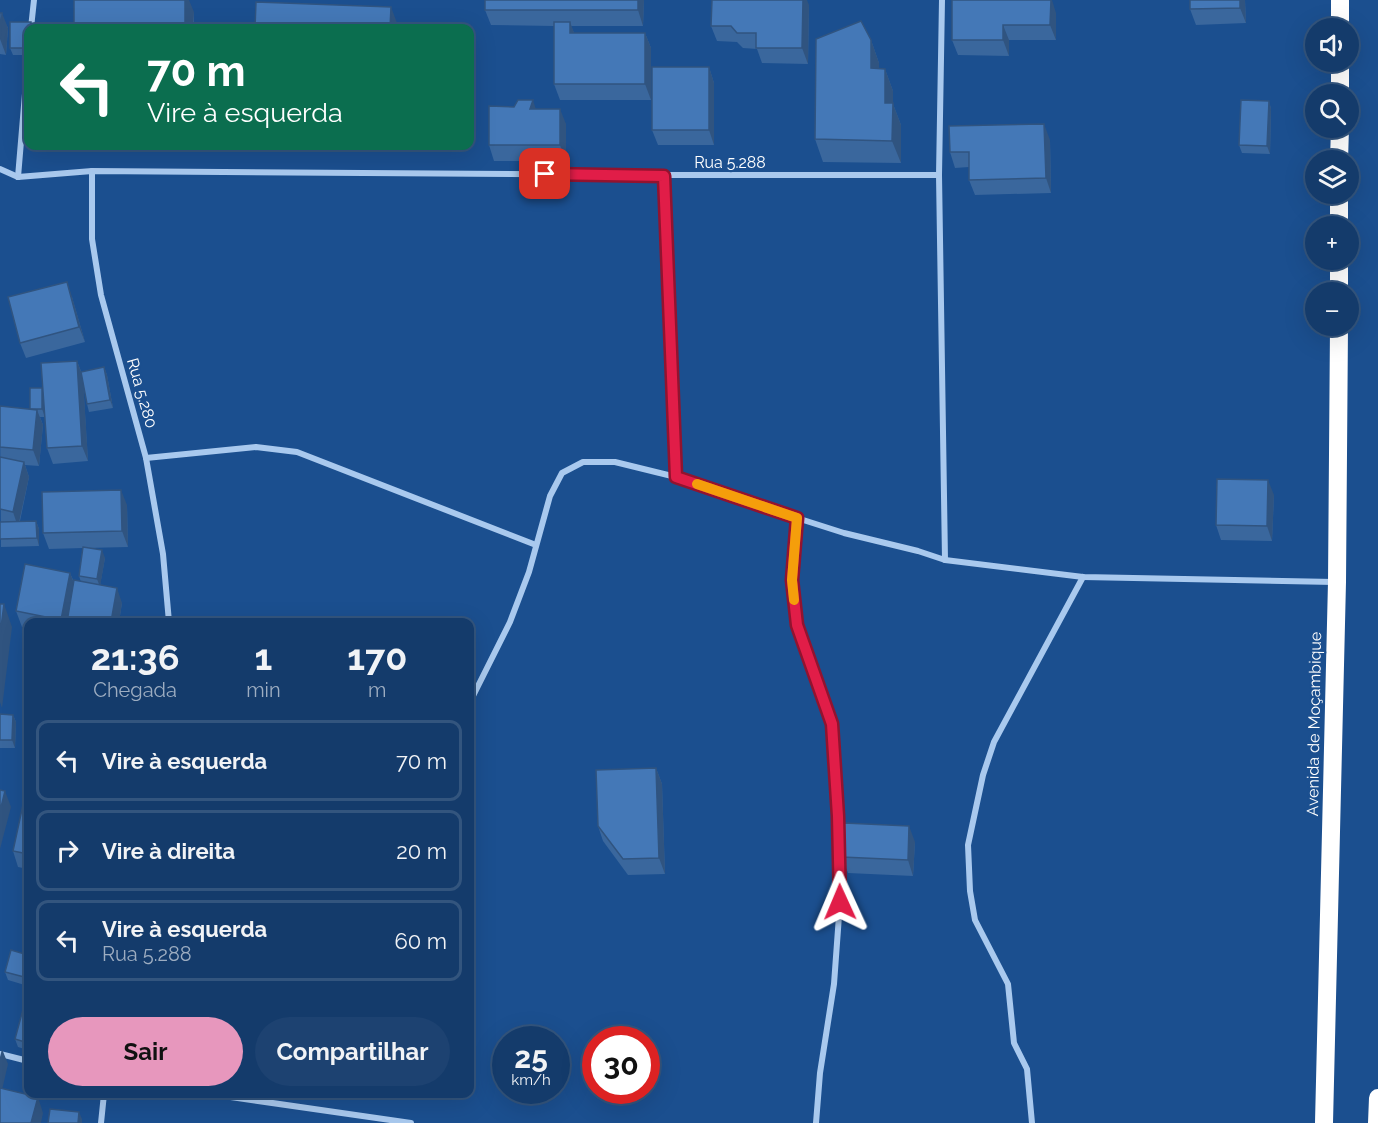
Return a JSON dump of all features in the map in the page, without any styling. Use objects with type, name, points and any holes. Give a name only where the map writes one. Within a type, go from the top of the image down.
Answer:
[{"type":"highway","points":[[1340,0],[1340,18]]},
{"type":"highway","name":"Avenida de Moçambique","points":[[1324,1123],[1337,582],[1339,336]]},
{"type":"highway","points":[[1377,1123],[1378,1098]]},
{"type":"street","points":[[31,24],[34,0]]},
{"type":"street","points":[[942,0],[939,175],[945,560]]},
{"type":"street","points":[[0,169],[18,177],[24,106]]},
{"type":"street","name":"Rua 5.288","points":[[18,177],[92,171],[664,176],[939,175]]},
{"type":"street","name":"Rua 5.280","points":[[92,171],[92,239],[101,295],[146,458],[163,554],[169,618]]},
{"type":"street","points":[[664,176],[676,477]]},
{"type":"street","points":[[146,458],[256,447],[297,453],[536,545]]},
{"type":"street","points":[[474,694],[510,622],[529,572],[550,496],[562,473],[583,462],[615,462],[676,477],[844,533],[945,560],[1083,577],[1337,582]]},
{"type":"street","points":[[797,518],[792,580],[797,625],[832,724],[838,816],[840,902],[835,972],[820,1073],[816,1123]]},
{"type":"street","points":[[1032,1123],[1027,1069],[1014,1043],[1008,984],[975,920],[970,891],[968,845],[982,775],[994,742],[1083,577]]},
{"type":"street","points":[[0,1054],[24,1060]]},
{"type":"street","points":[[101,1123],[104,1098]]},
{"type":"street","points":[[238,1098],[411,1123]]},
{"type":"building","points":[[74,0],[185,0],[185,24],[74,24]]},
{"type":"building","points":[[485,0],[638,0],[638,10],[485,10]]},
{"type":"building","points":[[712,0],[803,0],[802,48],[756,48],[756,33],[737,33],[731,26],[711,26]]},
{"type":"building","points":[[952,0],[1051,0],[1050,25],[1003,25],[1003,40],[952,40]]},
{"type":"building","points":[[1190,0],[1240,0],[1240,8],[1190,9]]},
{"type":"building","points":[[256,2],[391,7],[390,24],[255,24]]},
{"type":"building","points":[[0,13],[2,13],[0,39]]},
{"type":"building","points":[[861,21],[871,40],[871,68],[885,69],[885,103],[893,103],[892,141],[815,139],[816,39]]},
{"type":"building","points":[[10,22],[31,22],[31,24],[24,24],[24,48],[10,48]]},
{"type":"building","points":[[554,22],[570,22],[570,33],[645,33],[645,84],[554,84]]},
{"type":"building","points":[[652,67],[709,67],[709,130],[652,130]]},
{"type":"building","points":[[518,100],[533,100],[530,109],[560,109],[560,145],[489,145],[489,106],[514,107]]},
{"type":"building","points":[[1241,100],[1269,101],[1267,146],[1239,145]]},
{"type":"building","points":[[1044,124],[1046,178],[969,180],[969,152],[950,152],[949,126]]},
{"type":"building","points":[[67,282],[79,327],[20,343],[8,297]]},
{"type":"building","points":[[77,361],[82,446],[47,448],[41,363]]},
{"type":"building","points":[[104,367],[110,400],[87,404],[81,372]]},
{"type":"building","points":[[30,388],[42,388],[42,409],[30,409]]},
{"type":"building","points":[[0,406],[37,410],[33,450],[0,447]]},
{"type":"building","points":[[0,457],[24,462],[13,512],[0,509]]},
{"type":"building","points":[[1217,479],[1268,480],[1267,526],[1216,525]]},
{"type":"building","points":[[121,490],[122,531],[43,533],[42,492]]},
{"type":"building","points":[[36,521],[37,538],[0,539],[0,522]]},
{"type":"building","points":[[83,547],[102,550],[97,579],[79,576]]},
{"type":"building","points":[[25,564],[70,573],[61,618],[16,611]]},
{"type":"building","points":[[74,580],[117,588],[112,618],[68,618]]},
{"type":"building","points":[[0,604],[4,604],[0,635]]},
{"type":"building","points":[[0,714],[13,715],[12,740],[0,740]]},
{"type":"building","points":[[656,768],[659,858],[623,859],[598,826],[596,770]]},
{"type":"building","points":[[0,790],[5,791],[0,811]]},
{"type":"building","points":[[24,800],[24,853],[13,851]]},
{"type":"building","points":[[844,823],[909,826],[908,860],[842,857]]},
{"type":"building","points":[[11,950],[24,954],[24,977],[5,972]]},
{"type":"building","points":[[24,1006],[24,1042],[15,1039]]},
{"type":"building","points":[[0,1088],[24,1094],[24,1098],[38,1098],[31,1123],[0,1123]]},
{"type":"building","points":[[50,1109],[79,1112],[78,1123],[48,1123]]},
{"type":"slow traffic","points":[[697,484],[797,518],[792,580],[794,600]]},
{"type":"route","points":[[545,174],[664,176],[676,477],[797,518],[792,580],[797,625],[832,724],[838,816],[840,902]]}]
